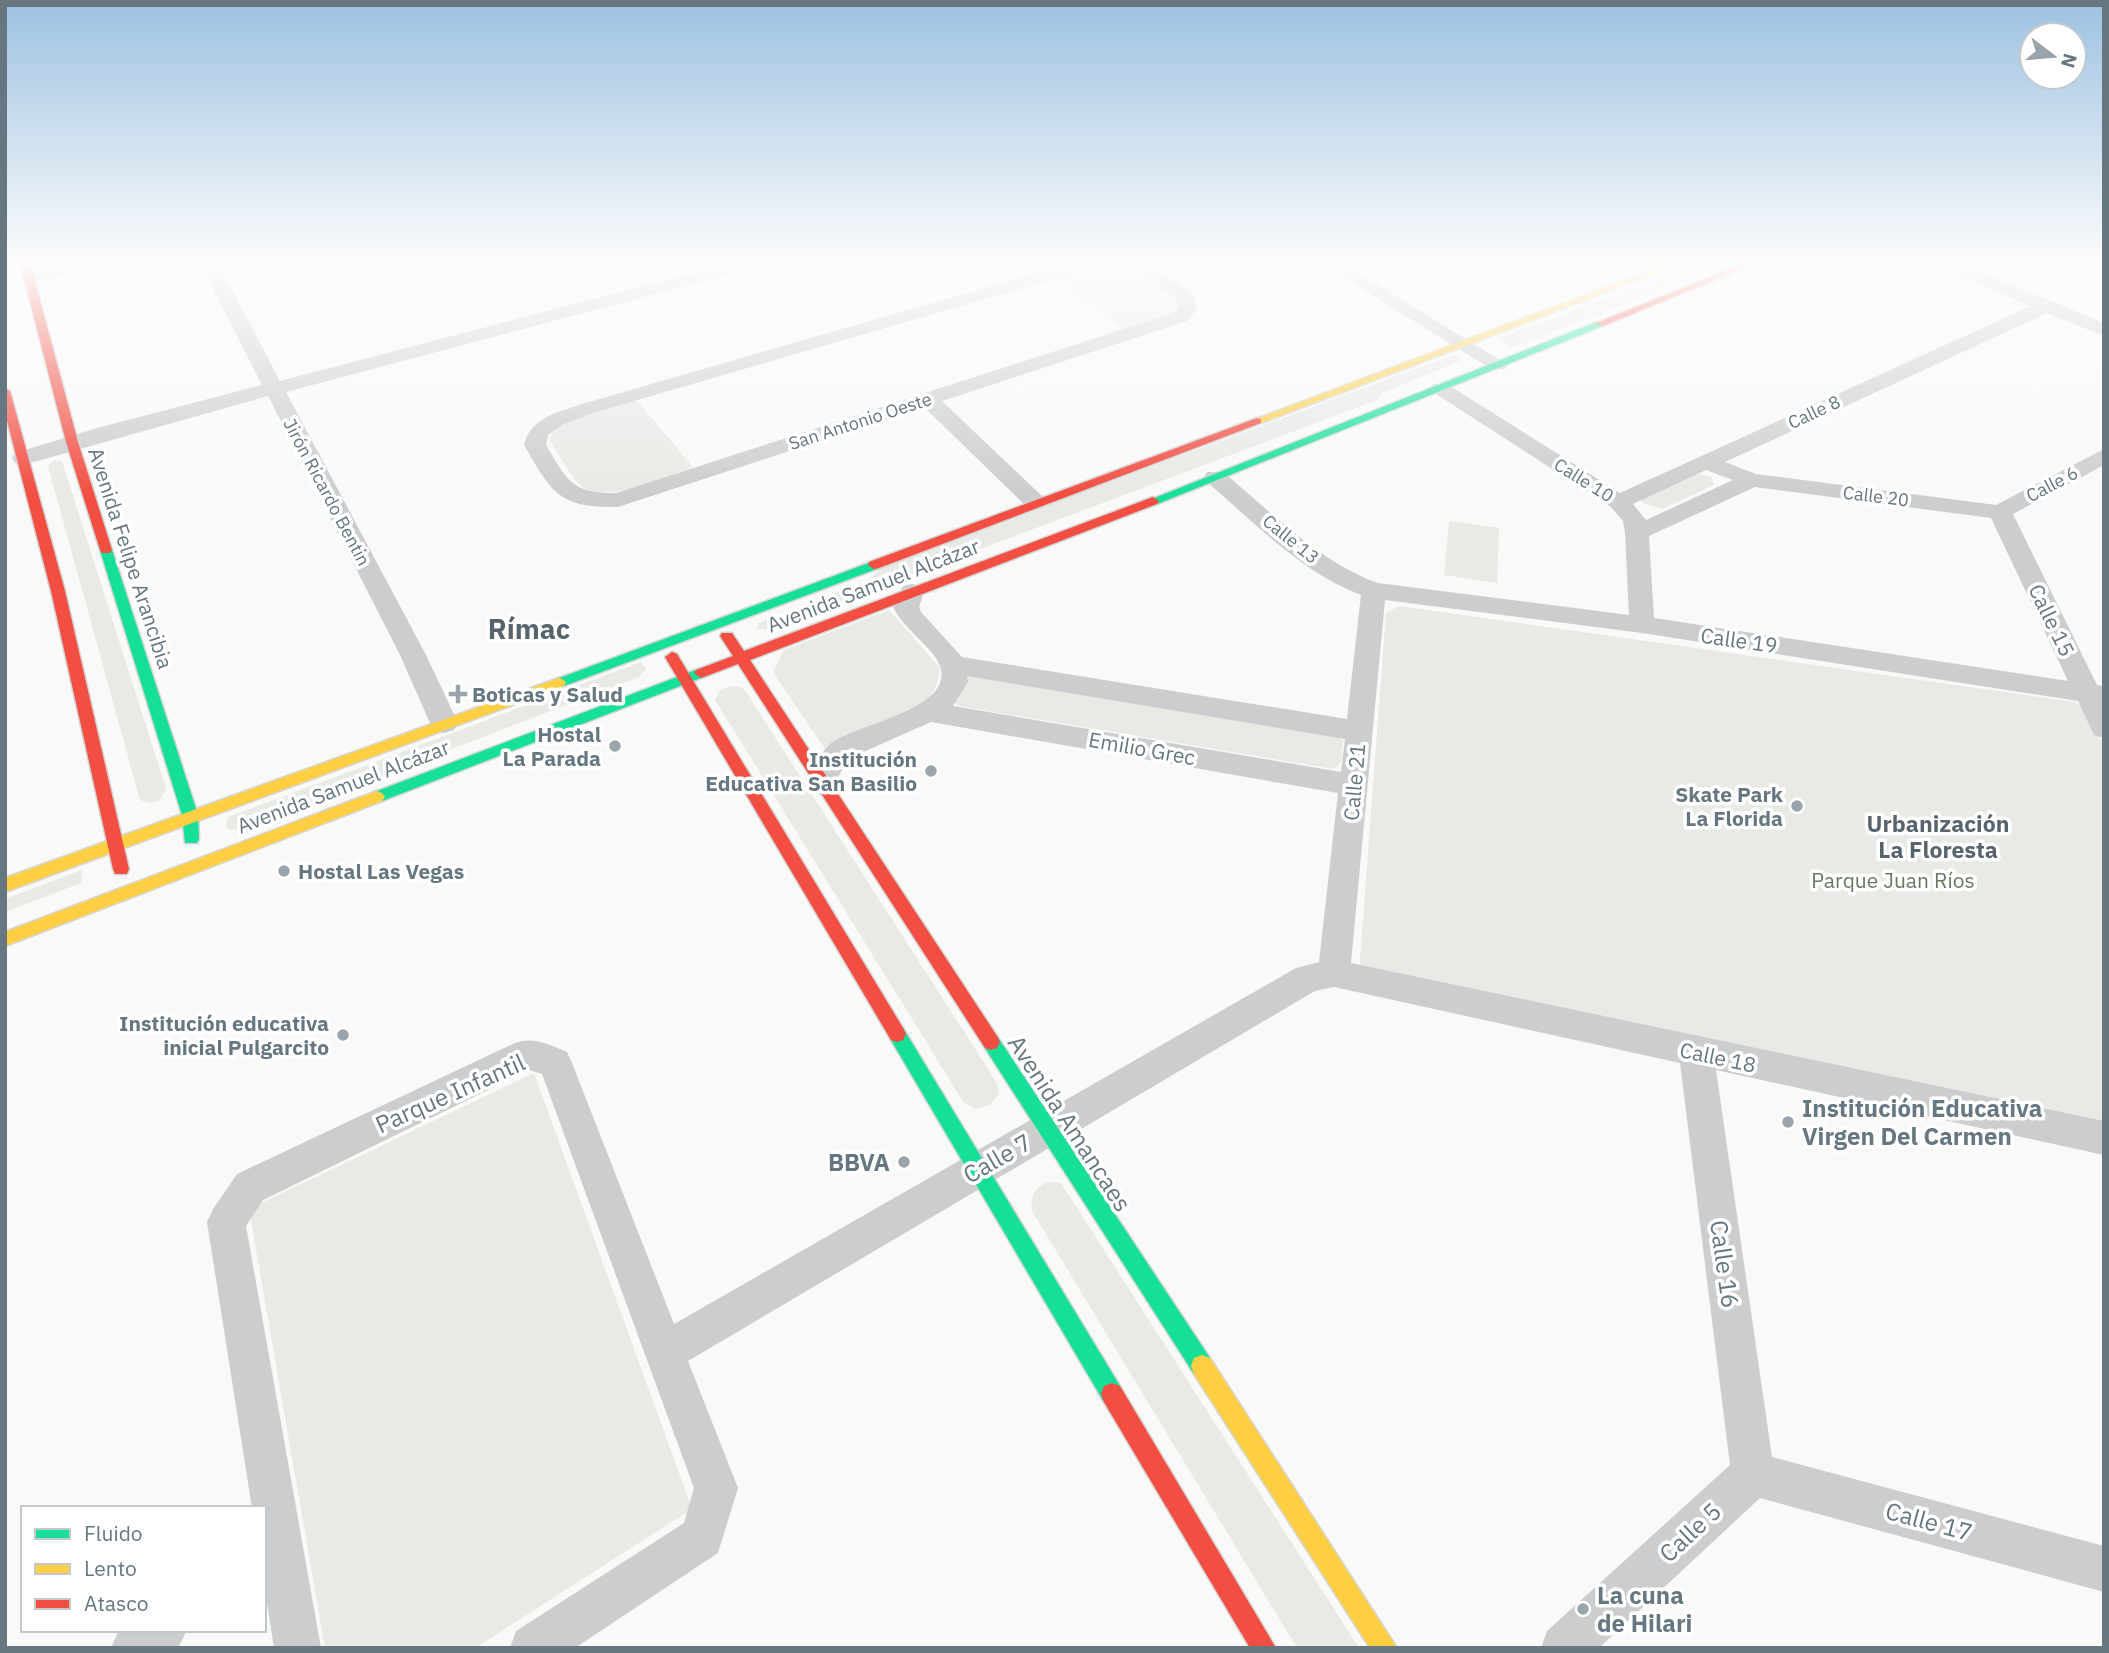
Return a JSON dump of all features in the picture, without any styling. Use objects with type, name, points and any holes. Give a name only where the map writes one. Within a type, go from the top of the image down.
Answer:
[{"type":"main road","name":"Avenida Felipe Arancibia","points":[[46,340],[72,442],[190,816],[192,866]]},
{"type":"main road","name":"Avenida Samuel Alcázar","points":[[5,884],[719,623],[1469,340]]},
{"type":"main road","name":"Avenida Samuel Alcázar","points":[[5,939],[124,891],[1215,477],[1560,340]]},
{"type":"main road","points":[[5,391],[58,591],[116,844],[124,891]]},
{"type":"main road","name":"Avenida Amancaes","points":[[719,623],[1385,1648]]},
{"type":"main road","points":[[664,643],[1264,1648]]},
{"type":"street","name":"Jirón Ricardo Bentin","points":[[248,340],[412,655],[444,723]]},
{"type":"street","points":[[23,458],[72,442],[458,340]]},
{"type":"street","name":"San Antonio Oeste","points":[[824,340],[557,419],[538,432],[535,445],[570,496],[588,502],[618,500],[1109,340]]},
{"type":"street","points":[[1456,340],[1498,365]]},
{"type":"street","name":"Calle 8","points":[[1619,502],[1972,340]]},
{"type":"street","name":"Calle 10","points":[[1440,388],[1619,502],[1634,520],[1637,533],[1642,625]]},
{"type":"street","points":[[927,399],[1035,502]]},
{"type":"street","name":"Calle 6","points":[[2000,512],[2104,456]]},
{"type":"street","name":"Calle 20","points":[[1704,462],[1752,480],[2000,512]]},
{"type":"street","name":"Calle 13","points":[[1215,477],[1331,571],[1354,585],[1374,591]]},
{"type":"street","points":[[1637,533],[1752,480]]},
{"type":"street","name":"Calle 15","points":[[2000,512],[2095,694],[2104,728]]},
{"type":"street","name":"Calle 19","points":[[1374,591],[1642,625],[2095,694]]},
{"type":"street","name":"Calle 21","points":[[1334,973],[1374,591]]},
{"type":"street","points":[[822,781],[834,757],[846,747],[930,712],[946,699],[954,681],[953,665],[910,617],[906,607],[912,592]]},
{"type":"street","points":[[953,665],[1359,731]]},
{"type":"street","name":"Emilio Grec","points":[[930,712],[1355,785]]},
{"type":"street","name":"Calle 7","points":[[664,1352],[1308,978],[1334,973]]},
{"type":"street","name":"Calle 18","points":[[1334,973],[1696,1053],[2104,1138]]},
{"type":"street","name":"Calle 16","points":[[1696,1053],[1754,1474]]},
{"type":"street","name":"Parque Infantil","points":[[266,1506],[226,1222],[250,1186],[527,1054],[555,1063],[716,1488],[702,1537],[533,1648]]},
{"type":"street","name":"Calle 17","points":[[1754,1474],[2104,1569]]},
{"type":"street","name":"Calle 5","points":[[1564,1648],[1754,1474]]},
{"type":"street","name":"Parque Infantil","points":[[266,1509],[274,1566],[298,1648]]},
{"type":"street","points":[[134,1648],[161,1632]]},
{"type":"green space","points":[[1501,340],[1531,340],[1511,348]]},
{"type":"green space","points":[[1453,355],[1461,356],[1462,360],[1382,393],[1377,400],[767,629],[757,629],[759,623],[870,579],[883,566]]},
{"type":"green space","points":[[634,397],[693,467],[622,490],[594,492],[584,488],[570,473],[549,440],[563,424],[574,418]]},
{"type":"green space","points":[[54,460],[62,461],[166,789],[159,801],[149,803],[140,800],[48,466]]},
{"type":"green space","points":[[1691,473],[1712,477],[1714,485],[1662,509],[1643,503],[1640,499]]},
{"type":"green space","points":[[1449,521],[1499,528],[1497,583],[1444,575]]},
{"type":"green space","name":"Parque Juan Ríos","points":[[1399,606],[2075,702],[2088,712],[2104,746],[2104,1128],[1359,973],[1386,613]]},
{"type":"green space","points":[[889,610],[940,668],[934,690],[920,708],[825,749],[773,672],[784,650]]},
{"type":"green space","points":[[641,662],[646,669],[639,677],[241,830],[227,829],[229,817]]},
{"type":"green space","points":[[973,675],[1337,735],[1343,741],[1341,763],[1333,769],[959,706],[953,700],[965,677]]},
{"type":"green space","points":[[736,686],[744,689],[997,1083],[999,1093],[991,1104],[976,1109],[964,1103],[715,700],[723,689]]},
{"type":"green space","points":[[82,870],[81,883],[5,912],[5,899]]},
{"type":"green space","points":[[534,1073],[692,1509],[475,1648],[325,1648],[249,1209]]},
{"type":"green space","points":[[1047,1182],[1061,1183],[1359,1648],[1297,1648],[1032,1211],[1034,1194]]},
{"type":"traffic: fast","points":[[1153,501],[1558,340]]},
{"type":"traffic: fast","points":[[106,550],[190,815],[191,839]]},
{"type":"traffic: fast","points":[[559,683],[874,565]]},
{"type":"traffic: fast","points":[[377,797],[701,673]]},
{"type":"traffic: fast","points":[[897,1034],[1112,1394]]},
{"type":"traffic: fast","points":[[991,1042],[1202,1366]]},
{"type":"traffic: slow","points":[[1257,421],[1472,340]]},
{"type":"traffic: slow","points":[[5,885],[559,683]]},
{"type":"traffic: slow","points":[[5,939],[377,797]]},
{"type":"traffic: slow","points":[[1202,1366],[1385,1648]]},
{"type":"traffic: jam","points":[[45,340],[72,442],[106,550]]},
{"type":"traffic: jam","points":[[5,391],[58,591],[121,869]]},
{"type":"traffic: jam","points":[[874,565],[1257,421]]},
{"type":"traffic: jam","points":[[701,673],[1153,501]]},
{"type":"traffic: jam","points":[[727,636],[991,1042]]},
{"type":"traffic: jam","points":[[672,657],[897,1034]]},
{"type":"traffic: jam","points":[[1112,1394],[1264,1648]]},
{"type":"place","name":"Boticas y Salud","points":[[458,694]]},
{"type":"place","name":"Hostal La Parada","points":[[615,746]]},
{"type":"place","name":"Institución Educativa San Basilio","points":[[931,771]]},
{"type":"place","name":"Skate Park La Florida","points":[[1797,806]]},
{"type":"place","name":"Hostal Las Vegas","points":[[284,871]]},
{"type":"place","name":"Institución educativa inicial Pulgarcito","points":[[343,1035]]},
{"type":"place","name":"Institución Educativa Virgen Del Carmen","points":[[1788,1122]]},
{"type":"place","name":"BBVA","points":[[904,1162]]},
{"type":"place","name":"La cuna de Hilari","points":[[1583,1609]]},
{"type":"district","name":"Rímac","points":[[529,628]]},
{"type":"district","name":"Urbanización La Floresta","points":[[1938,836]]}]
